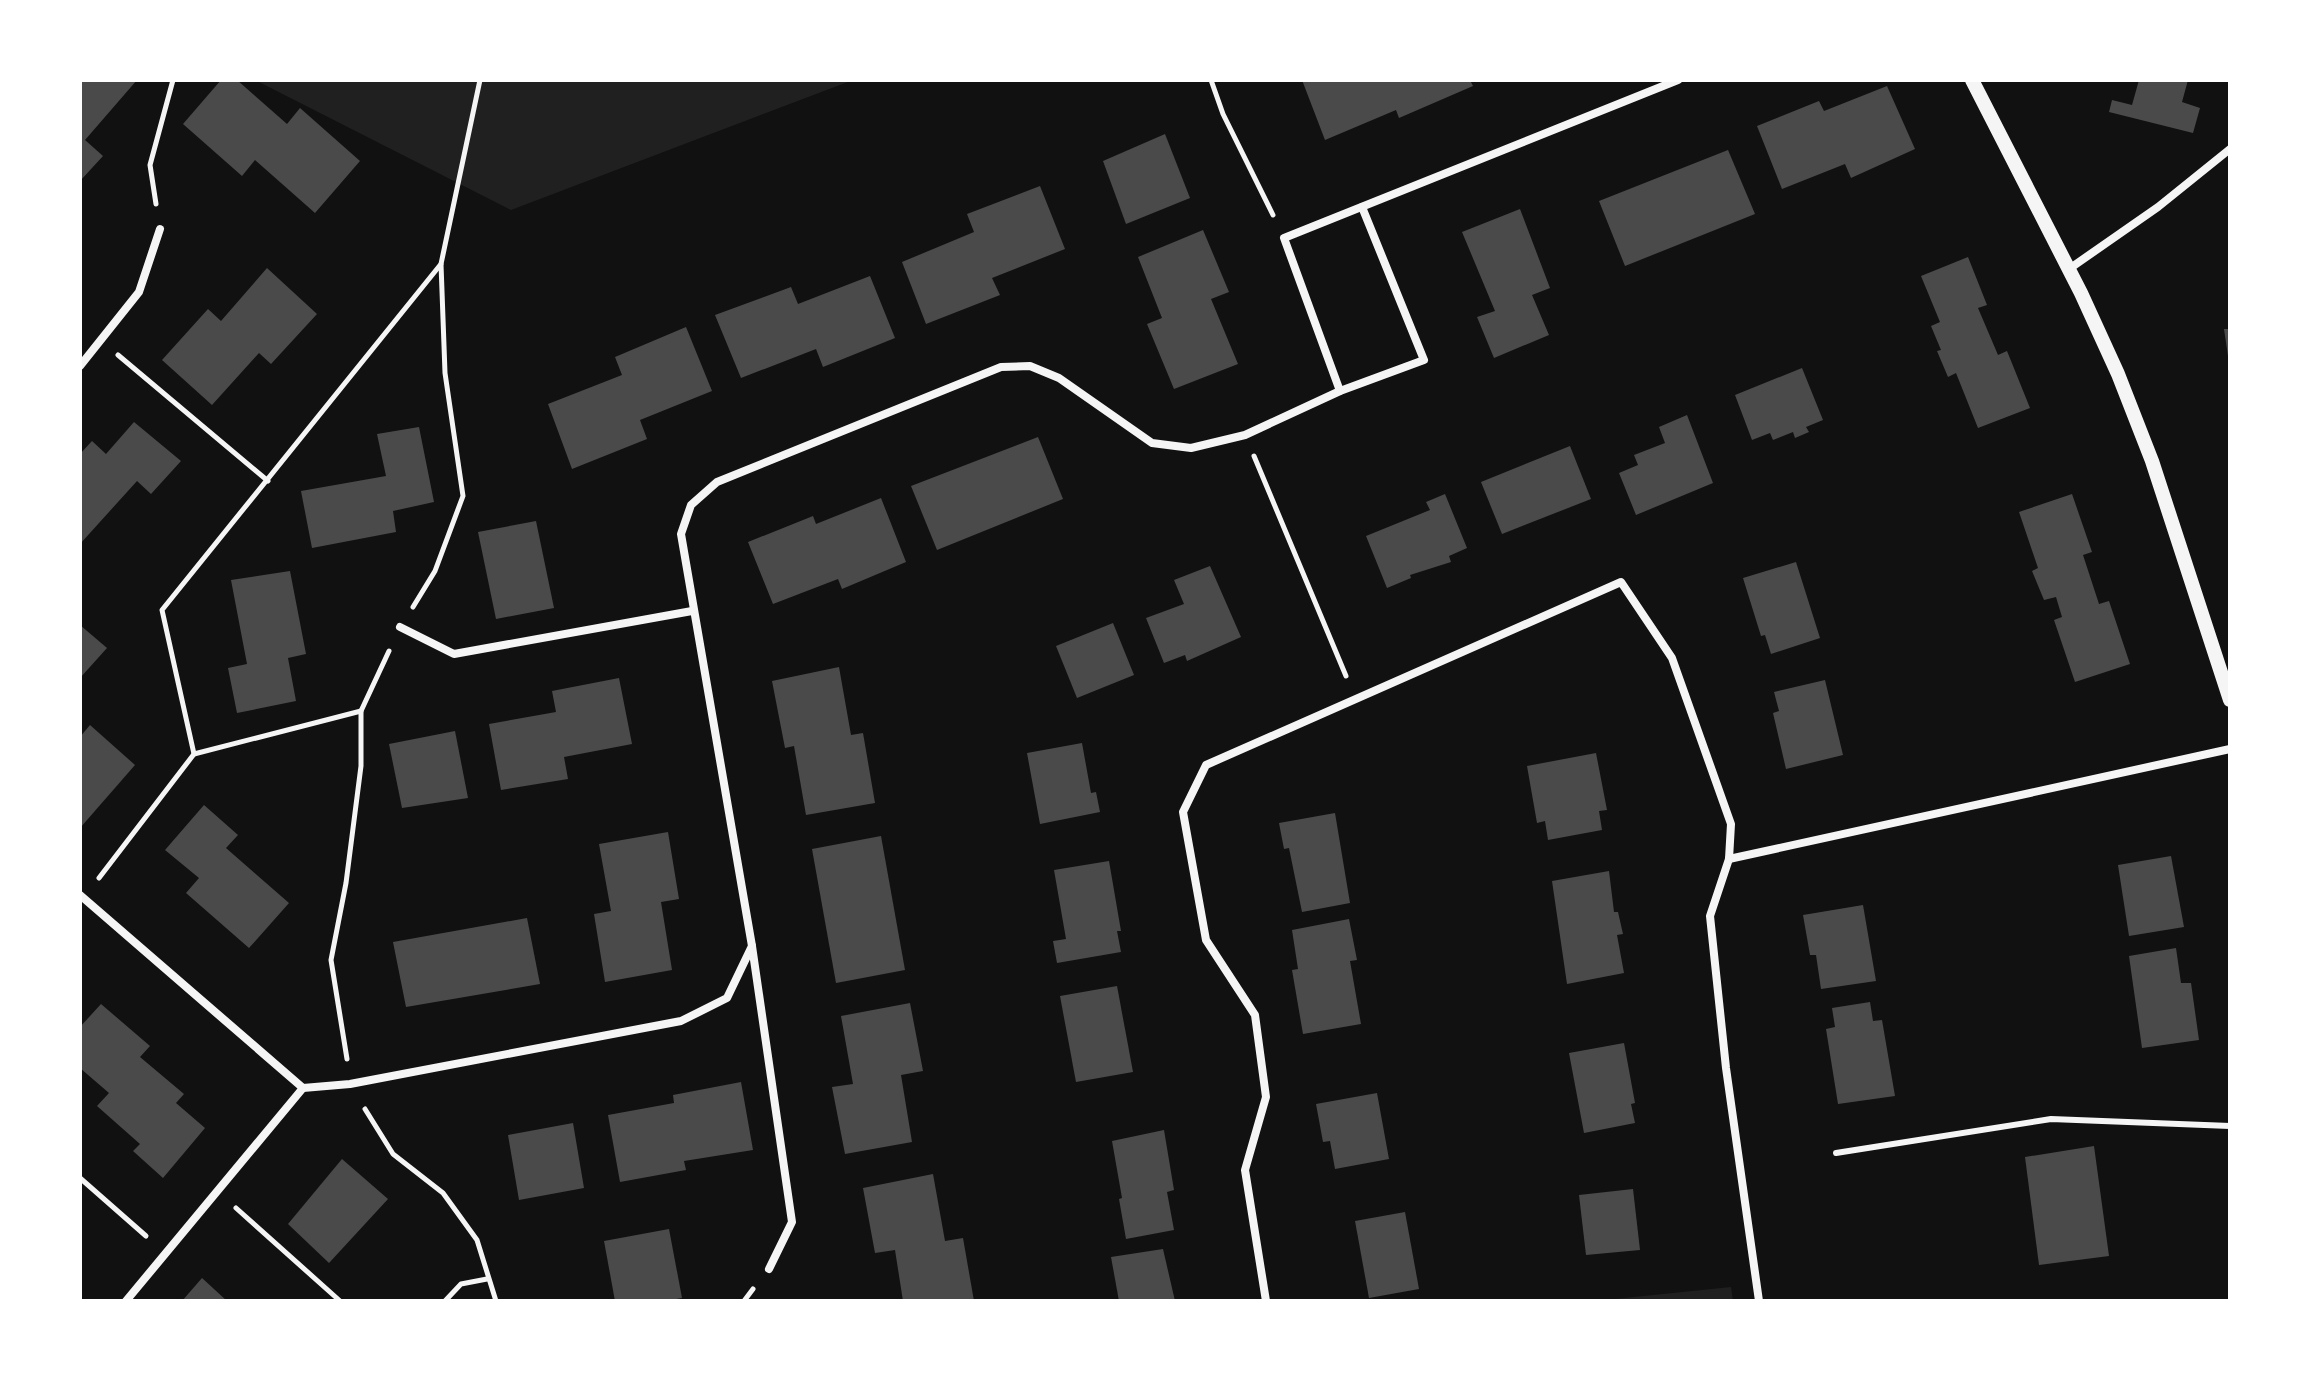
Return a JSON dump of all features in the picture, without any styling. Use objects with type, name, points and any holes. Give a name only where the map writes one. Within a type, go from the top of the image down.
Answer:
[{"type":"street","points":[[1340,391],[1284,238],[1678,80]]},
{"type":"street","points":[[1972,80],[2069,269],[2118,374],[2152,461],[2230,700]]},
{"type":"street","points":[[2069,269],[2158,207],[2230,149]]},
{"type":"street","points":[[769,1269],[792,1222],[752,946],[681,534],[691,505],[717,482],[1001,367],[1030,366],[1059,378],[1152,443],[1191,448],[1245,435],[1340,391],[1424,360],[1362,207]]},
{"type":"street","points":[[80,366],[139,292],[160,229]]},
{"type":"street","points":[[1266,1301],[1245,1170],[1266,1097],[1255,1015],[1206,940],[1183,812],[1206,765],[1621,582],[1672,658],[1731,824],[1729,859],[1710,916],[1726,1068],[1759,1301]]},
{"type":"street","points":[[400,627],[454,654],[692,611]]},
{"type":"street","points":[[1729,859],[2230,749]]},
{"type":"street","points":[[82,897],[303,1088],[350,1084],[681,1021],[727,998],[752,946]]},
{"type":"street","points":[[126,1301],[219,1193],[303,1088]]},
{"type":"lane","points":[[1836,1153],[2051,1119],[2230,1126]]},
{"type":"path","points":[[160,229],[150,165],[173,80]]},
{"type":"path","points":[[480,80],[441,264],[445,373],[463,496],[435,571],[400,627],[361,711],[361,766],[350,854],[331,960],[350,1084],[393,1154],[443,1193],[477,1240],[496,1301]]},
{"type":"path","points":[[1211,80],[1223,114],[1284,238]]},
{"type":"path","points":[[194,754],[162,610],[441,264]]},
{"type":"path","points":[[102,342],[268,481]]},
{"type":"path","points":[[1245,435],[1356,699]]},
{"type":"path","points":[[82,897],[194,754],[361,711]]},
{"type":"path","points":[[80,1178],[165,1253]]},
{"type":"path","points":[[219,1193],[340,1301]]},
{"type":"path","points":[[445,1301],[461,1284],[487,1279]]},
{"type":"shaded area","points":[[255,80],[853,80],[511,210]]},
{"type":"shaded area","points":[[1731,1287],[1733,1301],[1595,1301]]},
{"type":"building","points":[[80,80],[137,80],[85,140],[103,156],[80,181]]},
{"type":"building","points":[[221,80],[237,80],[287,124],[300,108],[360,161],[315,213],[255,160],[242,176],[183,124]]},
{"type":"building","points":[[1302,80],[1470,80],[1473,86],[1399,118],[1396,110],[1325,140]]},
{"type":"building","points":[[2139,80],[2188,80],[2182,102],[2200,108],[2193,133],[2109,112],[2112,100],[2132,105]]},
{"type":"building","points":[[1887,86],[1915,149],[1851,178],[1845,164],[1782,189],[1757,126],[1819,101],[1824,111]]},
{"type":"building","points":[[1165,134],[1190,198],[1126,224],[1103,161]]},
{"type":"building","points":[[1728,150],[1755,214],[1625,266],[1599,201]]},
{"type":"building","points":[[1040,186],[1065,249],[992,278],[1000,295],[926,324],[902,262],[974,232],[967,214]]},
{"type":"building","points":[[1520,209],[1550,288],[1532,295],[1549,335],[1494,358],[1477,317],[1495,311],[1462,232]]},
{"type":"building","points":[[1203,230],[1229,292],[1211,299],[1238,364],[1174,389],[1147,324],[1162,318],[1138,257]]},
{"type":"building","points":[[1968,257],[1987,305],[1978,308],[1998,355],[2007,351],[2030,408],[1978,428],[1956,373],[1948,377],[1937,351],[1941,350],[1931,326],[1940,322],[1921,276]]},
{"type":"building","points":[[267,268],[317,314],[271,364],[259,353],[212,405],[162,360],[208,309],[221,321]]},
{"type":"building","points":[[870,276],[895,338],[823,367],[816,349],[741,378],[715,315],[791,287],[798,304]]},
{"type":"building","points":[[686,327],[712,391],[640,420],[647,439],[572,469],[548,404],[622,375],[615,357]]},
{"type":"building","points":[[2224,329],[2230,329],[2230,356],[2228,356]]},
{"type":"building","points":[[1802,368],[1823,420],[1806,427],[1809,432],[1795,438],[1793,432],[1773,440],[1770,433],[1752,440],[1735,395]]},
{"type":"building","points":[[1687,415],[1713,483],[1636,515],[1619,473],[1638,465],[1634,455],[1665,443],[1659,427]]},
{"type":"building","points":[[134,422],[181,461],[151,494],[137,481],[80,544],[80,454],[92,441],[106,454]]},
{"type":"building","points":[[419,427],[434,502],[393,511],[396,532],[312,548],[301,491],[386,476],[377,434]]},
{"type":"building","points":[[1038,437],[1063,499],[937,550],[911,486]]},
{"type":"building","points":[[1570,446],[1591,499],[1502,534],[1481,482]]},
{"type":"building","points":[[1445,494],[1467,548],[1449,556],[1451,562],[1410,575],[1411,578],[1387,588],[1366,536],[1430,510],[1426,502]]},
{"type":"building","points":[[2072,494],[2092,552],[2083,555],[2099,604],[2109,601],[2130,664],[2075,682],[2054,620],[2062,617],[2056,597],[2044,600],[2032,571],[2038,568],[2019,512]]},
{"type":"building","points":[[881,498],[906,562],[842,589],[838,579],[773,604],[748,542],[813,516],[816,524]]},
{"type":"building","points":[[536,521],[554,608],[496,619],[478,532]]},
{"type":"building","points":[[1796,562],[1820,638],[1771,654],[1765,635],[1761,636],[1743,578]]},
{"type":"building","points":[[1210,566],[1241,637],[1187,661],[1185,655],[1164,663],[1146,618],[1184,604],[1174,580]]},
{"type":"building","points":[[290,571],[306,654],[288,658],[296,701],[237,713],[228,668],[247,664],[231,580]]},
{"type":"building","points":[[1113,623],[1134,675],[1077,698],[1056,646]]},
{"type":"building","points":[[80,625],[107,648],[80,678]]},
{"type":"building","points":[[839,667],[851,735],[863,733],[875,803],[806,815],[794,746],[785,748],[772,681]]},
{"type":"building","points":[[619,678],[632,744],[564,757],[568,779],[501,790],[489,724],[556,712],[552,691]]},
{"type":"building","points":[[1825,680],[1843,755],[1786,769],[1773,713],[1779,711],[1774,692]]},
{"type":"building","points":[[90,725],[135,765],[80,828],[80,737]]},
{"type":"building","points":[[455,731],[468,798],[402,808],[389,744]]},
{"type":"building","points":[[1082,743],[1091,793],[1096,792],[1100,812],[1040,824],[1027,753]]},
{"type":"building","points":[[1596,753],[1607,810],[1599,811],[1602,830],[1548,840],[1545,821],[1537,823],[1527,766]]},
{"type":"building","points":[[204,805],[238,835],[226,848],[289,903],[249,948],[186,893],[199,878],[165,850]]},
{"type":"building","points":[[1335,813],[1350,903],[1302,912],[1289,848],[1284,849],[1279,823]]},
{"type":"building","points":[[668,832],[679,899],[661,902],[672,970],[605,982],[594,914],[611,911],[599,844]]},
{"type":"building","points":[[881,836],[905,970],[836,983],[812,849]]},
{"type":"building","points":[[2171,856],[2184,927],[2129,936],[2118,865]]},
{"type":"building","points":[[1109,861],[1121,931],[1117,931],[1121,952],[1057,963],[1053,941],[1066,939],[1054,870]]},
{"type":"building","points":[[1609,871],[1614,912],[1618,912],[1623,934],[1617,935],[1624,973],[1567,984],[1552,881]]},
{"type":"building","points":[[1863,905],[1876,981],[1821,989],[1816,955],[1810,955],[1803,915]]},
{"type":"building","points":[[527,918],[540,984],[406,1007],[393,942]]},
{"type":"building","points":[[1349,919],[1357,960],[1350,961],[1361,1024],[1303,1034],[1292,970],[1298,969],[1292,930]]},
{"type":"building","points":[[2176,948],[2181,983],[2191,983],[2199,1040],[2142,1048],[2129,956]]},
{"type":"building","points":[[1117,986],[1133,1072],[1076,1082],[1060,996]]},
{"type":"building","points":[[1870,1002],[1873,1021],[1882,1020],[1895,1096],[1838,1104],[1826,1029],[1835,1027],[1832,1008]]},
{"type":"building","points":[[910,1003],[923,1071],[901,1075],[912,1142],[845,1154],[832,1087],[853,1084],[841,1016]]},
{"type":"building","points":[[101,1004],[150,1046],[140,1057],[184,1094],[176,1103],[205,1128],[163,1178],[133,1151],[140,1144],[97,1106],[109,1093],[80,1068],[80,1027]]},
{"type":"building","points":[[1624,1043],[1635,1103],[1631,1104],[1635,1123],[1584,1133],[1569,1053]]},
{"type":"building","points":[[741,1082],[753,1150],[684,1161],[686,1170],[620,1182],[608,1115],[674,1103],[673,1095]]},
{"type":"building","points":[[1377,1093],[1389,1159],[1335,1169],[1330,1141],[1323,1142],[1316,1104]]},
{"type":"building","points":[[573,1123],[584,1188],[519,1200],[508,1135]]},
{"type":"building","points":[[1164,1130],[1174,1190],[1167,1192],[1174,1230],[1126,1239],[1112,1141]]},
{"type":"building","points":[[2094,1146],[2109,1256],[2039,1265],[2025,1157]]},
{"type":"building","points":[[342,1159],[388,1199],[329,1263],[288,1224]]},
{"type":"building","points":[[933,1174],[945,1241],[963,1238],[974,1301],[903,1301],[895,1250],[875,1253],[863,1188]]},
{"type":"building","points":[[1633,1189],[1640,1250],[1586,1255],[1579,1195]]},
{"type":"building","points":[[1405,1212],[1419,1289],[1369,1298],[1355,1221]]},
{"type":"building","points":[[669,1229],[682,1298],[615,1301],[604,1241]]},
{"type":"building","points":[[1163,1249],[1175,1301],[1119,1301],[1111,1257]]},
{"type":"building","points":[[202,1278],[227,1301],[182,1301]]}]
